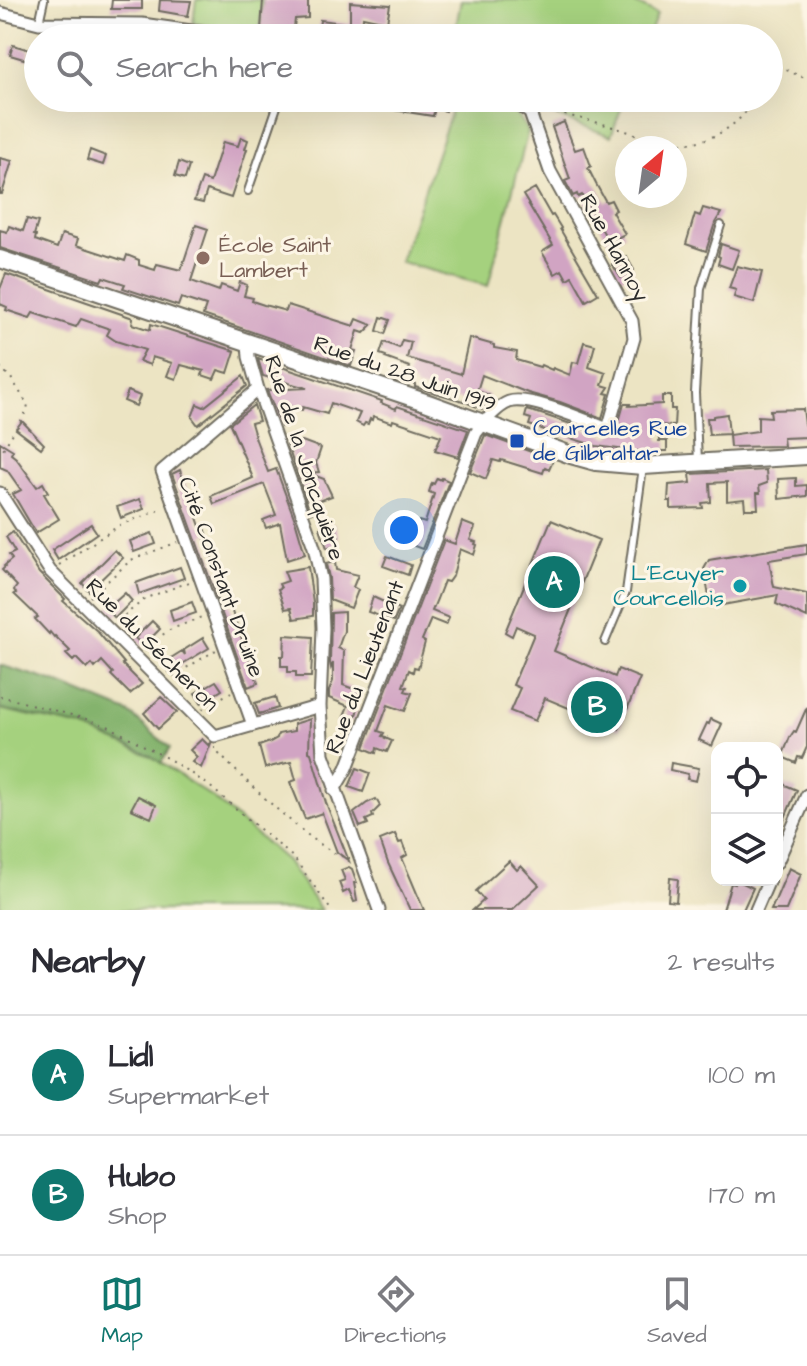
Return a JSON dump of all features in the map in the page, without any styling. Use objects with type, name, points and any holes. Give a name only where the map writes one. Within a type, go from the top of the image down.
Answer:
[{"type":"main road","name":"Rue du 28 Juin 1919","points":[[0,259],[596,462],[643,466],[807,456]]},
{"type":"street","points":[[0,13],[39,23],[142,24]]},
{"type":"street","name":"Rue Hannoy","points":[[484,424],[508,402],[526,400],[608,429],[634,338],[632,321],[550,171],[528,112]]},
{"type":"street","name":"Rue de la Joncquière","points":[[248,343],[258,389],[309,533],[321,579],[320,706],[323,754],[379,910]]},
{"type":"street","name":"Cité Constant Druine","points":[[253,725],[162,471],[258,389]]},
{"type":"street","name":"Rue du Lieutenant","points":[[334,790],[347,768],[476,433],[484,424]]},
{"type":"street","name":"Rue du Sécheron","points":[[0,493],[50,571],[215,736],[320,706]]},
{"type":"street","points":[[783,849],[807,795]]},
{"type":"street","points":[[756,910],[766,886]]},
{"type":"lane","points":[[39,23],[44,0]]},
{"type":"lane","points":[[248,191],[275,112]]},
{"type":"lane","points":[[698,461],[695,393],[701,288],[721,225]]},
{"type":"lane","points":[[605,642],[626,592],[643,466]]},
{"type":"path","points":[[783,69],[807,79]]},
{"type":"path","points":[[546,112],[685,144],[703,141],[728,128],[745,112]]},
{"type":"path","points":[[0,367],[28,405],[0,454]]},
{"type":"path","points":[[50,571],[120,525],[174,505]]},
{"type":"path","points":[[83,604],[131,560],[186,538]]},
{"type":"path","points":[[108,630],[146,598],[200,578]]},
{"type":"path","points":[[138,659],[167,631],[213,613]]},
{"type":"path","points":[[162,683],[224,645]]},
{"type":"path","points":[[193,714],[239,687]]},
{"type":"path","points":[[0,696],[110,727],[207,784],[294,858],[331,910]]},
{"type":"path","points":[[215,736],[215,750],[298,826],[330,852],[345,859],[359,857]]},
{"type":"green space","points":[[196,0],[262,0],[261,24],[193,23]]},
{"type":"green space","points":[[461,0],[628,0],[657,14],[653,24],[457,24]]},
{"type":"green space","points":[[451,112],[514,112],[528,131],[488,286],[400,262]]},
{"type":"green space","points":[[543,112],[620,112],[611,136]]},
{"type":"green space","points":[[0,665],[52,681],[128,712],[170,748],[161,763],[83,727],[0,709]]},
{"type":"green space","points":[[0,709],[83,727],[151,756],[213,798],[286,860],[321,910],[0,910]]},
{"type":"building","points":[[112,0],[142,0],[142,9],[111,9]]},
{"type":"building","points":[[160,0],[191,1],[188,16],[159,11]]},
{"type":"building","points":[[263,0],[308,1],[308,18],[295,19],[294,24],[261,24]]},
{"type":"building","points":[[350,2],[390,5],[387,22],[363,17],[362,24],[350,24]]},
{"type":"building","points":[[320,20],[350,24],[320,24]]},
{"type":"building","points":[[13,45],[24,48],[24,59],[10,55]]},
{"type":"building","points":[[407,112],[434,112],[433,116]]},
{"type":"building","points":[[564,122],[575,150],[584,147],[591,166],[588,168],[606,202],[611,200],[616,210],[612,212],[625,234],[609,242],[582,195],[573,196],[565,181],[570,179],[552,127]]},
{"type":"building","points":[[241,137],[248,140],[247,149],[231,198],[207,190],[203,203],[194,201],[202,179],[210,182],[223,142],[238,146]]},
{"type":"building","points":[[90,150],[106,156],[103,165],[87,160]]},
{"type":"building","points":[[0,158],[12,161],[2,194],[0,194]]},
{"type":"building","points":[[179,162],[189,166],[185,179],[175,176]]},
{"type":"building","points":[[535,188],[598,294],[586,301],[572,276],[567,279],[562,270],[555,274],[542,252],[553,245],[523,195]]},
{"type":"building","points":[[703,208],[721,213],[706,251],[686,244],[695,214],[700,216]]},
{"type":"building","points":[[27,219],[38,222],[35,240],[57,248],[62,234],[78,239],[76,245],[125,261],[127,255],[139,260],[139,265],[155,270],[157,264],[181,270],[196,225],[208,229],[191,281],[219,291],[221,285],[237,291],[240,282],[247,285],[244,296],[264,305],[286,311],[288,305],[354,326],[357,319],[372,325],[364,333],[358,331],[351,366],[203,315],[206,306],[181,298],[178,306],[123,288],[125,284],[103,277],[101,281],[0,248],[0,230],[7,232],[9,226],[23,231]]},
{"type":"building","points":[[721,244],[739,250],[732,269],[718,264]]},
{"type":"building","points":[[626,256],[634,270],[621,278],[612,264]]},
{"type":"building","points":[[737,266],[762,272],[754,303],[734,297],[736,290],[729,288]]},
{"type":"building","points":[[6,274],[133,318],[132,324],[150,330],[151,324],[235,351],[228,373],[218,370],[214,379],[202,375],[204,371],[181,365],[176,379],[167,376],[172,363],[152,357],[150,365],[139,361],[145,350],[116,341],[107,335],[110,329],[81,319],[76,327],[33,313],[30,318],[6,310],[7,307],[0,304],[0,289]]},
{"type":"building","points":[[381,317],[390,320],[385,334],[377,331]]},
{"type":"building","points":[[469,338],[494,345],[494,348],[517,352],[516,360],[570,375],[573,362],[578,363],[584,342],[595,345],[589,367],[606,373],[602,385],[609,387],[605,393],[609,394],[602,418],[482,375],[477,391],[489,395],[484,410],[415,387],[415,384],[406,381],[410,367],[380,354],[384,342],[399,348],[402,340],[411,342],[407,358],[461,374]]},
{"type":"building","points":[[258,359],[382,401],[396,409],[397,406],[468,430],[458,457],[435,450],[441,436],[373,416],[363,426],[356,422],[360,413],[331,403],[327,414],[289,406],[281,426],[267,390],[307,388],[263,376]]},
{"type":"building","points":[[243,376],[247,386],[198,425],[192,417],[197,404],[204,407]]},
{"type":"building","points":[[128,391],[140,396],[136,406],[124,401]]},
{"type":"building","points":[[662,396],[671,396],[671,409],[675,409],[674,426],[659,425],[659,441],[667,441],[667,451],[596,446],[529,425],[531,419],[525,417],[527,410],[609,437],[616,432],[624,404],[662,404]]},
{"type":"building","points":[[254,405],[259,421],[251,423],[256,440],[268,472],[276,469],[305,554],[287,560],[280,523],[266,528],[263,520],[276,515],[264,484],[214,504],[211,496],[253,478],[230,424]]},
{"type":"building","points":[[803,409],[807,437],[783,438],[784,446],[730,447],[729,435],[758,431],[758,416],[771,417],[770,410]]},
{"type":"building","points":[[727,414],[729,434],[709,435],[707,418]]},
{"type":"building","points":[[22,421],[44,444],[41,448],[16,429]]},
{"type":"building","points":[[485,435],[553,460],[549,469],[545,467],[543,473],[493,460],[486,479],[470,472]]},
{"type":"building","points":[[302,441],[321,448],[316,463],[319,472],[308,473],[324,479],[332,496],[318,501],[318,513],[310,512],[287,444]]},
{"type":"building","points":[[0,442],[13,450],[11,454],[37,487],[43,483],[48,492],[44,494],[59,519],[36,533],[13,494],[21,490],[7,470],[0,467]]},
{"type":"building","points":[[180,470],[200,526],[204,525],[207,534],[204,535],[258,683],[248,687],[215,594],[218,593],[215,593],[172,474]]},
{"type":"building","points":[[766,470],[767,483],[759,486],[760,493],[757,493],[758,509],[745,509],[744,499],[727,501],[727,482],[710,483],[711,502],[702,503],[703,508],[671,509],[671,501],[668,501],[669,485],[691,483],[690,474]]},
{"type":"building","points":[[437,478],[449,481],[422,549],[409,544],[419,521],[425,523],[434,494],[429,492]]},
{"type":"building","points":[[796,478],[796,486],[807,485],[807,496],[779,499],[778,479]]},
{"type":"building","points":[[140,499],[144,509],[121,518],[117,507]]},
{"type":"building","points":[[551,520],[599,540],[554,651],[615,677],[618,669],[640,678],[619,729],[545,698],[535,721],[510,711],[520,688],[513,685],[534,634],[516,626],[512,636],[505,632]]},
{"type":"building","points":[[462,522],[475,527],[470,540],[477,545],[474,555],[460,549],[453,575],[448,582],[444,581],[432,611],[449,618],[446,625],[431,619],[422,640],[425,642],[418,668],[414,667],[413,672],[409,670],[403,686],[407,687],[405,691],[412,693],[405,711],[388,705],[378,731],[392,741],[387,752],[377,748],[376,753],[364,748],[444,540],[455,544]]},
{"type":"building","points":[[91,524],[97,533],[58,560],[52,550]]},
{"type":"building","points":[[334,524],[339,544],[327,548],[320,528]]},
{"type":"building","points":[[13,532],[39,573],[65,599],[63,601],[97,631],[142,684],[130,694],[102,661],[95,668],[92,664],[87,669],[76,658],[73,661],[66,654],[70,651],[49,634],[35,619],[38,617],[14,594],[17,586],[2,570],[12,559],[9,555],[15,552],[6,537]]},
{"type":"building","points":[[152,533],[156,544],[134,552],[130,541]]},
{"type":"building","name":"L'Ecuyer Courcellois","points":[[807,544],[807,554],[769,560],[774,587],[807,594],[807,618],[776,604],[778,595],[711,607],[704,569],[709,560]]},
{"type":"building","points":[[115,550],[123,558],[89,591],[82,583]]},
{"type":"building","points":[[387,556],[411,565],[408,575],[383,566]]},
{"type":"building","points":[[335,562],[336,570],[358,575],[353,587],[358,590],[351,608],[330,600],[326,564]]},
{"type":"building","points":[[180,567],[184,578],[139,594],[136,583]]},
{"type":"building","points":[[308,567],[313,616],[294,619],[291,608],[285,609],[279,584],[288,581],[284,571]]},
{"type":"building","points":[[125,593],[132,601],[115,618],[107,609]]},
{"type":"building","points":[[373,597],[399,609],[394,621],[368,612]]},
{"type":"building","points":[[192,602],[196,613],[173,621],[170,610]]},
{"type":"building","points":[[344,612],[344,631],[338,648],[344,651],[343,685],[359,691],[353,722],[343,718],[348,706],[329,698],[333,681],[333,663],[331,668],[330,663],[331,613]]},
{"type":"building","points":[[152,621],[160,629],[143,646],[135,638]]},
{"type":"building","points":[[285,635],[313,637],[311,677],[296,677],[296,672],[288,672],[288,666],[281,666]]},
{"type":"building","points":[[203,638],[209,648],[169,672],[163,663],[182,651],[185,655],[184,650]]},
{"type":"building","points":[[216,681],[222,690],[201,703],[195,693]]},
{"type":"building","points":[[161,697],[177,712],[158,729],[144,713]]},
{"type":"building","points":[[275,697],[278,708],[259,714],[255,703]]},
{"type":"building","points":[[807,707],[807,747],[796,763],[783,757],[783,754],[790,737],[796,732]]},
{"type":"building","points":[[310,719],[309,752],[349,861],[337,852],[322,813],[305,819],[290,782],[296,780],[291,762],[265,768],[259,746],[277,738],[278,734],[294,731],[294,724]]},
{"type":"building","points":[[711,719],[722,724],[711,746],[699,740]]},
{"type":"building","points":[[202,739],[208,745],[211,743],[201,768],[192,762],[197,757],[190,750]]},
{"type":"building","points":[[671,763],[699,768],[696,781],[687,779],[688,774],[670,770]]},
{"type":"building","points":[[357,768],[370,773],[363,792],[349,787]]},
{"type":"building","points":[[783,784],[797,790],[783,822]]},
{"type":"building","points":[[138,796],[156,805],[151,818],[131,809]]},
{"type":"building","points":[[376,799],[380,806],[372,814],[373,817],[366,820],[368,824],[360,827],[354,813]]},
{"type":"building","points":[[395,834],[407,855],[402,858],[424,910],[410,910],[388,863],[380,840]]},
{"type":"building","points":[[509,861],[517,870],[521,866],[539,885],[512,910],[473,910],[484,900],[476,891]]},
{"type":"building","points":[[349,867],[357,883],[354,883],[357,901],[354,902],[349,890],[343,893],[339,882],[345,880],[341,870]]},
{"type":"building","points":[[789,868],[801,874],[786,910],[771,910],[783,886]]},
{"type":"building","points":[[670,878],[678,879],[676,902],[668,901]]},
{"type":"building","points":[[730,886],[753,888],[743,910],[723,910]]},
{"type":"place","name":"École Saint Lambert","points":[[203,258]]},
{"type":"place","name":"Courcelles Rue de Gilbraltar","points":[[517,441]]},
{"type":"place","name":"Lidl","points":[[554,582]]},
{"type":"place","name":"L'Ecuyer Courcellois","points":[[740,586]]},
{"type":"place","name":"Hubo","points":[[597,707]]}]
